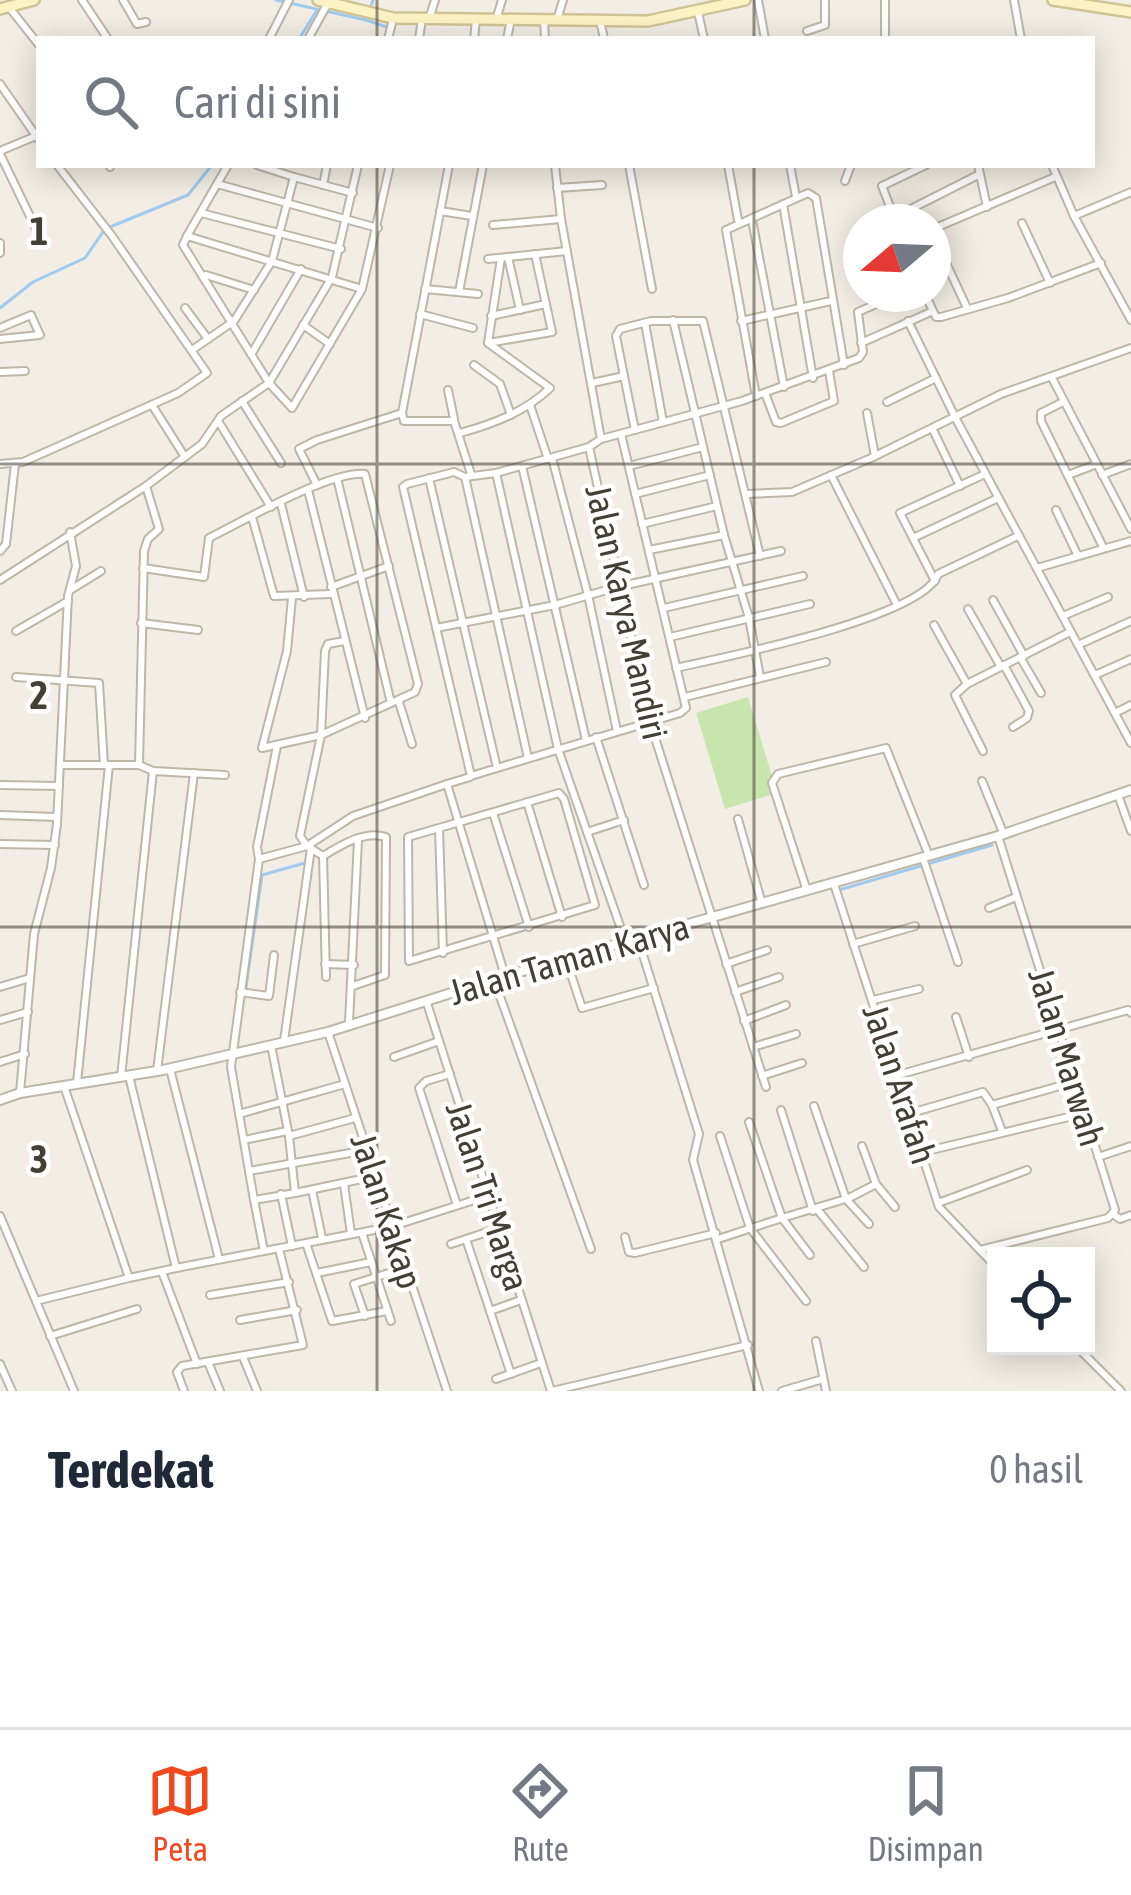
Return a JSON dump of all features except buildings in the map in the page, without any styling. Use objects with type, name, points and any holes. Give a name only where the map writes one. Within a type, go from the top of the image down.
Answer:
[{"type":"main road","points":[[4,8],[34,0]]},
{"type":"main road","points":[[323,1],[349,4],[388,18],[476,22],[648,21],[745,0]]},
{"type":"main road","points":[[1053,0],[1131,12]]},
{"type":"street","points":[[82,0],[105,36]]},
{"type":"street","points":[[123,0],[137,24],[146,22]]},
{"type":"street","points":[[270,36],[289,0]]},
{"type":"street","points":[[419,36],[435,0]]},
{"type":"street","points":[[496,20],[502,0]]},
{"type":"street","points":[[557,20],[563,0]]},
{"type":"street","points":[[758,0],[764,36]]},
{"type":"street","points":[[807,31],[825,27],[825,0]]},
{"type":"street","points":[[885,0],[885,36]]},
{"type":"street","points":[[1014,0],[1020,36]]},
{"type":"street","points":[[309,36],[323,1]]},
{"type":"street","points":[[4,8],[36,42]]},
{"type":"street","points":[[698,12],[703,36]]},
{"type":"street","points":[[388,18],[389,36]]},
{"type":"street","points":[[508,36],[511,20]]},
{"type":"street","points":[[544,20],[545,36]]},
{"type":"street","points":[[600,20],[603,36]]},
{"type":"street","points":[[474,36],[476,22]]},
{"type":"street","points":[[0,84],[36,134]]},
{"type":"street","points":[[36,138],[0,152],[40,237]]},
{"type":"street","points":[[0,464],[15,464],[152,405],[207,373],[59,168]]},
{"type":"street","points":[[226,168],[183,246],[269,383],[292,408],[362,289],[389,168]]},
{"type":"street","points":[[266,168],[353,193]]},
{"type":"street","points":[[323,185],[326,168]]},
{"type":"street","points":[[0,580],[146,486],[202,444],[221,416],[269,383],[332,277],[357,168]]},
{"type":"street","points":[[448,168],[402,413],[404,422],[455,422]]},
{"type":"street","points":[[459,292],[482,168]]},
{"type":"street","name":"Jalan Karya Mandiri","points":[[555,168],[602,440],[589,447],[617,587],[650,722],[766,1087]]},
{"type":"street","points":[[630,168],[652,289]]},
{"type":"street","points":[[729,168],[739,222]]},
{"type":"street","points":[[791,168],[796,197]]},
{"type":"street","points":[[845,181],[850,168]]},
{"type":"street","points":[[890,204],[883,185],[920,168]]},
{"type":"street","points":[[1053,168],[1131,320]]},
{"type":"street","points":[[922,204],[980,170],[987,207]]},
{"type":"street","points":[[192,350],[234,321],[272,261],[294,177]]},
{"type":"street","points":[[951,224],[1055,177]]},
{"type":"street","points":[[217,184],[377,228]]},
{"type":"street","points":[[557,188],[602,185]]},
{"type":"street","points":[[1074,217],[1131,192]]},
{"type":"street","points":[[829,371],[834,401],[776,422],[760,395],[741,321],[726,235],[729,226],[808,193],[816,198],[844,365]]},
{"type":"street","points":[[783,204],[813,378]]},
{"type":"street","points":[[440,211],[473,217]]},
{"type":"street","points":[[201,213],[341,249]]},
{"type":"street","points":[[493,224],[561,219]]},
{"type":"street","points":[[752,220],[784,387]]},
{"type":"street","points":[[1022,223],[1050,283]]},
{"type":"street","points":[[187,236],[362,289]]},
{"type":"street","points":[[0,243],[0,253]]},
{"type":"street","points":[[488,259],[567,251]]},
{"type":"street","points":[[488,343],[551,333],[535,254]]},
{"type":"street","points":[[504,257],[520,310]]},
{"type":"street","points":[[488,343],[504,257]]},
{"type":"street","points":[[934,312],[939,318],[1101,262]]},
{"type":"street","points":[[252,353],[301,269]]},
{"type":"street","points":[[951,272],[968,309]]},
{"type":"street","points":[[203,274],[254,290]]},
{"type":"street","points":[[425,289],[478,294]]},
{"type":"street","points":[[741,321],[832,301]]},
{"type":"street","points":[[491,316],[547,304]]},
{"type":"street","points":[[185,308],[208,339]]},
{"type":"street","points":[[602,440],[813,378],[862,356],[858,312]]},
{"type":"street","points":[[860,343],[928,312]]},
{"type":"street","points":[[421,314],[473,328]]},
{"type":"street","points":[[0,328],[31,315],[40,335],[0,340]]},
{"type":"street","points":[[635,430],[616,333],[645,323],[698,319],[704,323],[760,556]]},
{"type":"street","points":[[673,320],[760,677]]},
{"type":"street","points":[[908,321],[1131,743]]},
{"type":"street","points":[[645,323],[663,422]]},
{"type":"street","points":[[303,326],[330,344]]},
{"type":"street","points":[[460,433],[511,415],[549,391],[548,383],[488,343]]},
{"type":"street","points":[[746,494],[792,491],[956,419],[1001,394],[1131,348]]},
{"type":"street","points":[[474,365],[500,384],[511,415]]},
{"type":"street","points":[[0,372],[25,371]]},
{"type":"street","points":[[592,383],[624,376]]},
{"type":"street","points":[[887,401],[936,378]]},
{"type":"street","points":[[1052,378],[1131,529]]},
{"type":"street","points":[[448,390],[528,758]]},
{"type":"street","points":[[242,401],[281,463]]},
{"type":"street","points":[[1063,402],[1040,416],[1103,547]]},
{"type":"street","points":[[152,405],[185,457]]},
{"type":"street","points":[[530,405],[550,458],[588,595],[617,731]]},
{"type":"street","points":[[317,485],[299,449],[402,413]]},
{"type":"street","points":[[867,413],[875,456]]},
{"type":"street","points":[[219,422],[271,508]]},
{"type":"street","points":[[933,429],[960,486]]},
{"type":"street","points":[[259,860],[309,847],[345,820],[470,773],[682,712],[685,697],[621,434]]},
{"type":"street","points":[[470,773],[402,490],[405,484],[457,471],[468,476],[496,473],[589,447]]},
{"type":"street","points":[[629,466],[703,447]]},
{"type":"street","points":[[0,551],[6,544],[15,464]]},
{"type":"street","points":[[1068,476],[1096,464]]},
{"type":"street","points":[[1102,475],[1131,464]]},
{"type":"street","points":[[522,466],[586,740]]},
{"type":"street","points":[[143,568],[204,578],[206,540],[317,485],[358,472],[368,478],[418,687],[321,736],[262,748],[286,651],[292,598]]},
{"type":"street","points":[[496,473],[558,749],[626,943]]},
{"type":"street","points":[[935,583],[900,513],[985,474]]},
{"type":"street","points":[[635,494],[710,475]]},
{"type":"street","points":[[831,475],[897,605]]},
{"type":"street","points":[[337,478],[359,576],[412,744]]},
{"type":"street","points":[[428,478],[497,768]]},
{"type":"street","points":[[139,765],[143,568],[146,543],[159,529],[146,486]]},
{"type":"street","points":[[308,490],[364,718]]},
{"type":"street","points":[[913,538],[998,498]]},
{"type":"street","points":[[281,504],[304,597]]},
{"type":"street","points":[[642,524],[717,506]]},
{"type":"street","points":[[1056,510],[1077,554]]},
{"type":"street","points":[[252,517],[272,592],[278,599],[332,590],[389,566]]},
{"type":"street","points":[[20,1093],[34,934],[58,817],[68,601],[76,566],[70,532]]},
{"type":"street","points":[[649,550],[724,535]]},
{"type":"street","points":[[676,668],[827,632],[897,605],[925,593],[940,573],[1018,536]]},
{"type":"street","points":[[1035,569],[1131,541]]},
{"type":"street","points":[[436,628],[781,551]]},
{"type":"street","points":[[69,591],[101,571]]},
{"type":"street","points":[[664,608],[803,576]]},
{"type":"street","points":[[1063,616],[1108,597]]},
{"type":"street","points":[[993,600],[1041,693]]},
{"type":"street","points":[[16,632],[68,601]]},
{"type":"street","points":[[670,638],[810,604]]},
{"type":"street","points":[[968,609],[1029,711],[1013,727]]},
{"type":"street","points":[[1078,645],[1131,621]]},
{"type":"street","points":[[141,623],[198,630]]},
{"type":"street","points":[[934,625],[968,684]]},
{"type":"street","points":[[983,751],[956,694],[1070,632]]},
{"type":"street","points":[[323,856],[300,836],[321,736],[326,648],[344,641]]},
{"type":"street","points":[[1095,674],[1131,658]]},
{"type":"street","points":[[685,697],[826,662]]},
{"type":"street","points":[[16,677],[99,685],[106,765],[77,1083]]},
{"type":"street","points":[[1114,712],[1131,705]]},
{"type":"street","points":[[596,737],[644,885]]},
{"type":"street","points":[[264,1251],[232,1055],[259,860],[256,847],[278,746]]},
{"type":"street","points":[[807,891],[772,783],[778,773],[886,748],[958,962]]},
{"type":"street","points":[[60,765],[139,765],[225,775]]},
{"type":"street","points":[[153,770],[125,1076],[176,1268]]},
{"type":"street","points":[[158,1071],[194,773]]},
{"type":"street","name":"Jalan Marwah","points":[[982,782],[1114,1214]]},
{"type":"street","points":[[447,784],[493,937],[500,978],[591,1250]]},
{"type":"street","points":[[0,785],[59,786]]},
{"type":"street","name":"Jalan Taman Karya","points":[[0,1100],[170,1069],[328,1031],[1001,835],[1131,790]]},
{"type":"street","points":[[559,794],[595,895],[594,906],[412,962],[407,958],[406,842],[413,834],[460,825],[559,794]]},
{"type":"street","points":[[1118,795],[1131,831]]},
{"type":"street","points":[[527,802],[562,917]]},
{"type":"street","points":[[493,813],[529,927]]},
{"type":"street","points":[[0,815],[58,817]]},
{"type":"street","points":[[738,819],[762,904]]},
{"type":"street","points":[[587,832],[624,820]]},
{"type":"street","points":[[439,828],[442,953]]},
{"type":"street","points":[[323,856],[377,834],[388,841],[386,973],[352,986]]},
{"type":"street","points":[[349,1022],[358,839]]},
{"type":"street","points":[[0,844],[55,845]]},
{"type":"street","points":[[283,1042],[309,847]]},
{"type":"street","points":[[323,856],[326,977]]},
{"type":"street","name":"Jalan Arafah","points":[[834,884],[938,1203],[943,1214],[987,1257]]},
{"type":"street","points":[[989,908],[1016,897]]},
{"type":"street","points":[[853,944],[915,926]]},
{"type":"street","points":[[638,939],[699,1134],[693,1160],[759,1391]]},
{"type":"street","points":[[726,964],[767,950]]},
{"type":"street","points":[[240,992],[269,996],[274,955]]},
{"type":"street","points":[[566,959],[582,1009],[654,988]]},
{"type":"street","points":[[325,964],[354,965]]},
{"type":"street","points":[[735,992],[779,977]]},
{"type":"street","points":[[0,987],[30,978]]},
{"type":"street","points":[[873,1000],[919,989]]},
{"type":"street","name":"Jalan Tri Marga","points":[[426,1000],[552,1391],[748,1346]]},
{"type":"street","points":[[745,1022],[786,1005]]},
{"type":"street","points":[[898,1075],[1130,1011]]},
{"type":"street","points":[[0,1020],[28,1012]]},
{"type":"street","points":[[956,1016],[969,1057]]},
{"type":"street","name":"Jalan Kakap","points":[[328,1031],[447,1391]]},
{"type":"street","points":[[753,1047],[796,1034]]},
{"type":"street","points":[[394,1057],[439,1041]]},
{"type":"street","points":[[271,1046],[295,1193]]},
{"type":"street","points":[[0,1062],[25,1054]]},
{"type":"street","points":[[762,1076],[802,1063]]},
{"type":"street","points":[[170,1069],[219,1259]]},
{"type":"street","points":[[450,1074],[419,1088],[457,1205]]},
{"type":"street","points":[[992,1105],[1074,1082]]},
{"type":"street","points":[[239,1114],[346,1084]]},
{"type":"street","points":[[64,1085],[129,1278]]},
{"type":"street","points":[[911,1113],[983,1092],[1002,1131]]},
{"type":"street","points":[[814,1106],[846,1199],[868,1224]]},
{"type":"street","points":[[781,1110],[815,1210],[864,1267]]},
{"type":"street","points":[[923,1152],[1085,1113]]},
{"type":"street","points":[[244,1140],[356,1118]]},
{"type":"street","points":[[749,1122],[782,1218],[810,1256]]},
{"type":"street","points":[[719,1136],[750,1228],[806,1301]]},
{"type":"street","points":[[862,1146],[876,1184],[895,1207]]},
{"type":"street","points":[[1098,1157],[1131,1147]]},
{"type":"street","points":[[249,1171],[367,1150]]},
{"type":"street","points":[[938,1203],[1027,1170]]},
{"type":"street","points":[[254,1200],[376,1176]]},
{"type":"street","points":[[344,1184],[351,1234]]},
{"type":"street","points":[[625,1237],[629,1252],[635,1253],[717,1236],[815,1210],[876,1184]]},
{"type":"street","points":[[312,1190],[322,1238]]},
{"type":"street","points":[[281,1194],[292,1246]]},
{"type":"street","points":[[36,1301],[219,1259],[390,1227],[488,1196]]},
{"type":"street","points":[[980,1250],[1114,1214],[1120,1219],[1131,1215]]},
{"type":"street","points":[[0,1216],[74,1391]]},
{"type":"street","points":[[452,1244],[500,1227]]},
{"type":"street","points":[[362,1233],[391,1321]]},
{"type":"street","points":[[466,1239],[511,1373]]},
{"type":"street","points":[[306,1243],[333,1322],[387,1311]]},
{"type":"street","points":[[184,1391],[178,1369],[302,1346],[279,1249]]},
{"type":"street","points":[[317,1273],[371,1262]]},
{"type":"street","points":[[348,1267],[365,1316]]},
{"type":"street","points":[[354,1284],[405,1268]]},
{"type":"street","points":[[162,1272],[197,1364]]},
{"type":"street","points":[[210,1295],[289,1282]]},
{"type":"street","points":[[490,1311],[521,1300]]},
{"type":"street","points":[[50,1336],[137,1309]]},
{"type":"street","points":[[240,1320],[297,1310]]},
{"type":"street","points":[[816,1341],[826,1391]]},
{"type":"street","points":[[1085,1355],[1121,1391]]},
{"type":"street","points":[[243,1357],[257,1391]]},
{"type":"street","points":[[208,1363],[220,1391]]},
{"type":"street","points":[[496,1379],[541,1363]]},
{"type":"street","points":[[0,1364],[12,1391]]},
{"type":"street","points":[[782,1391],[823,1378]]},
{"type":"green space","points":[[748,697],[777,793],[725,809],[696,713]]},
{"type":"waterway","points":[[276,0],[366,20]]},
{"type":"waterway","points":[[373,0],[366,20],[390,28]]},
{"type":"waterway","points":[[301,36],[317,10]]},
{"type":"waterway","points":[[0,308],[33,282],[85,258],[105,229],[188,195],[210,168]]},
{"type":"waterway","points":[[839,890],[992,845]]},
{"type":"waterway","points":[[246,987],[262,875],[305,863]]}]
